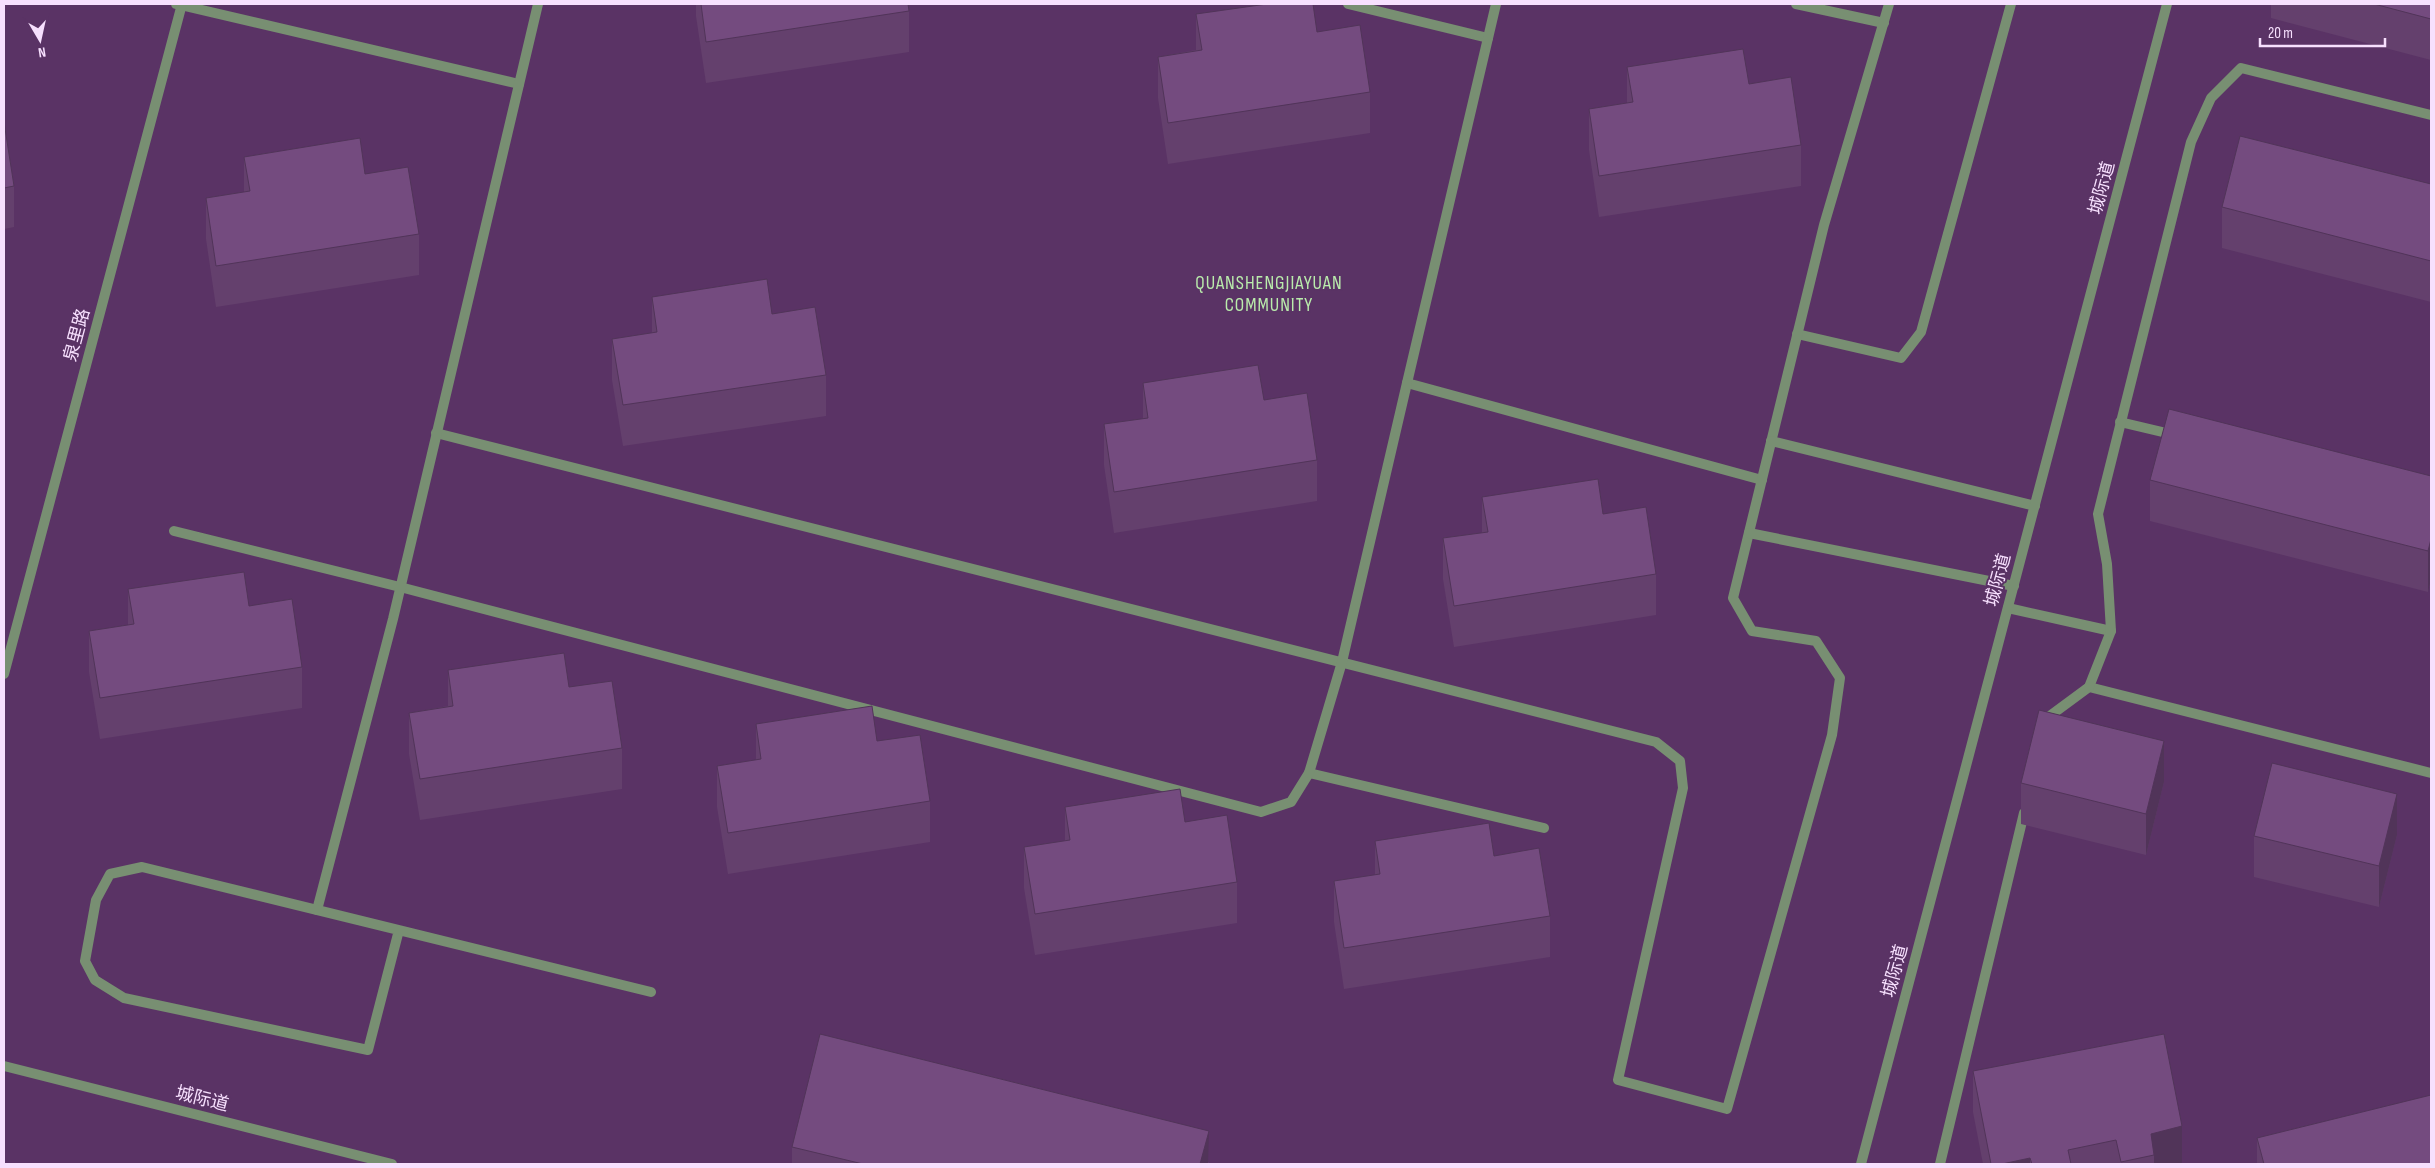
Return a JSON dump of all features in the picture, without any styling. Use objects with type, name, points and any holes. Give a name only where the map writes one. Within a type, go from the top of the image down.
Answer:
[{"type":"street","points":[[180,4],[520,84]]},
{"type":"street","name":"泉里路","points":[[4,674],[180,4]]},
{"type":"street","points":[[317,910],[400,587],[538,4]]},
{"type":"street","points":[[1348,4],[1488,38]]},
{"type":"street","points":[[174,531],[400,587],[1261,812],[1291,802],[1309,773],[1342,662],[1496,4]]},
{"type":"street","points":[[1796,4],[1884,23]]},
{"type":"street","points":[[436,433],[1656,742],[1680,762],[1683,788],[1618,1080],[1727,1108],[1832,735],[1840,678],[1816,642],[1752,631],[1733,598],[1824,225],[1890,4]]},
{"type":"street","points":[[1797,334],[1902,358],[1921,332],[2011,4]]},
{"type":"street","name":"城际道","points":[[1861,1164],[2167,4]]},
{"type":"street","points":[[2042,737],[2047,718],[2089,687],[2111,631],[2107,564],[2098,514],[2190,142],[2211,98],[2241,68],[2431,115]]},
{"type":"street","points":[[1407,383],[1762,480]]},
{"type":"street","points":[[2120,422],[2188,438]]},
{"type":"street","points":[[1771,441],[2035,506]]},
{"type":"street","points":[[1749,533],[2014,586]]},
{"type":"street","points":[[2008,608],[2111,631]]},
{"type":"street","points":[[2089,687],[2431,774]]},
{"type":"street","points":[[1309,773],[1544,828]]},
{"type":"street","points":[[1940,1164],[2026,805]]},
{"type":"street","points":[[399,930],[368,1050],[124,998],[95,980],[85,961],[96,900],[110,874],[142,867],[399,930],[651,992]]},
{"type":"street","name":"城际道","points":[[4,1066],[392,1164]]},
{"type":"building","points":[[701,4],[908,4],[909,11],[706,42]]},
{"type":"building","points":[[1267,4],[1313,4],[1317,32],[1360,25],[1370,92],[1168,123],[1158,57],[1202,50],[1196,14]]},
{"type":"building","points":[[2374,4],[2431,4],[2431,19]]},
{"type":"building","points":[[1743,49],[1749,84],[1791,77],[1801,145],[1599,176],[1589,109],[1633,102],[1627,67]]},
{"type":"building","points":[[4,122],[14,186],[4,188]]},
{"type":"building","points":[[2240,136],[2431,184],[2431,261],[2222,207]]},
{"type":"building","points":[[360,138],[365,174],[408,167],[419,234],[216,266],[206,198],[250,191],[244,157]]},
{"type":"building","points":[[767,279],[772,314],[815,307],[826,375],[623,405],[612,339],[657,332],[652,297]]},
{"type":"building","points":[[1258,365],[1264,400],[1307,393],[1317,460],[1114,492],[1104,424],[1148,418],[1143,383]]},
{"type":"building","points":[[2169,409],[2431,476],[2431,539],[2428,551],[2150,480]]},
{"type":"building","points":[[1598,479],[1603,514],[1646,507],[1656,574],[1454,606],[1443,538],[1488,532],[1482,497]]},
{"type":"building","points":[[244,572],[249,606],[292,599],[302,667],[100,698],[89,631],[134,624],[128,589]]},
{"type":"building","points":[[564,653],[569,687],[612,681],[622,748],[420,779],[409,713],[453,706],[448,670]]},
{"type":"building","points":[[872,706],[877,741],[920,735],[930,801],[728,833],[717,766],[761,759],[756,724]]},
{"type":"building","points":[[2039,710],[2164,741],[2146,814],[2021,783]]},
{"type":"building","points":[[2272,763],[2397,794],[2379,866],[2254,836]]},
{"type":"building","points":[[1180,789],[1185,822],[1227,815],[1237,882],[1035,914],[1024,847],[1070,840],[1065,807]]},
{"type":"building","points":[[1489,823],[1494,856],[1539,848],[1550,916],[1344,948],[1334,881],[1380,874],[1375,841]]},
{"type":"building","points":[[820,1034],[1209,1131],[1200,1164],[863,1164],[792,1147]]},
{"type":"building","points":[[2164,1034],[2182,1126],[2151,1134],[2154,1155],[2121,1162],[2116,1140],[2068,1150],[2071,1164],[2032,1164],[2030,1158],[2002,1164],[1991,1164],[1973,1071]]},
{"type":"building","points":[[2431,1095],[2431,1164],[2264,1164],[2257,1138]]},
{"type":"district","name":"QUANSHENGJIAYUAN COMMUNITY","points":[[1269,294]]}]
